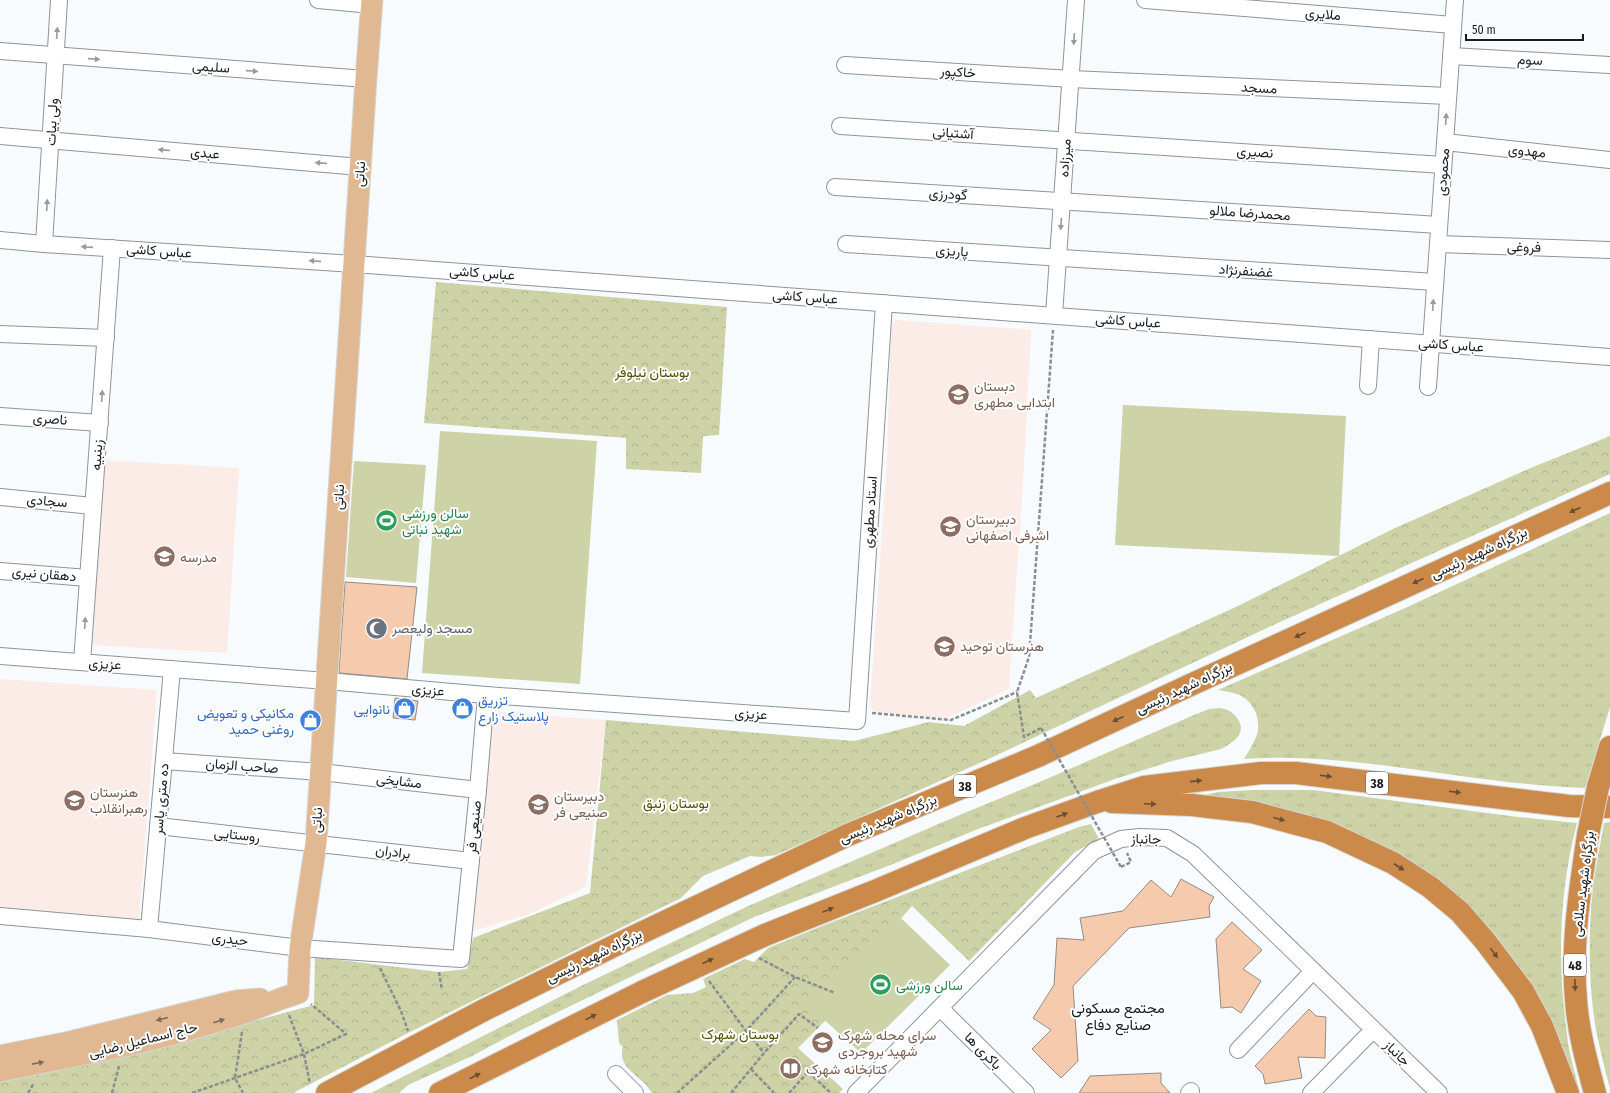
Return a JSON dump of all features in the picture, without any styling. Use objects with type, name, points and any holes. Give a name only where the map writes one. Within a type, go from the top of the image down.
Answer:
[{"type":"highway","name":"بزرگراه شهید رئیسی","points":[[318,1088],[841,838],[1038,756],[1610,493]]},
{"type":"highway","name":"بزرگراه شهید سلامی","points":[[1595,1093],[1587,1063],[1576,993],[1575,948],[1578,897],[1588,835],[1598,787],[1610,747]]},
{"type":"highway","name":"38","points":[[440,1093],[642,992],[765,934],[875,891],[1025,828],[1144,787],[1261,773],[1296,773],[1569,806],[1610,807]]},
{"type":"highway","points":[[1097,802],[1192,805],[1252,812],[1327,832],[1393,863],[1430,887],[1454,907],[1485,941],[1534,1008],[1557,1062],[1568,1093]]},
{"type":"main road","name":"نباتی","points":[[290,1001],[300,948],[316,844],[372,2]]},
{"type":"main road","name":"حاج اسماعیل رضایی","points":[[0,1056],[70,1042],[236,1000],[290,1001]]},
{"type":"main road","name":"حاج اسماعیل رضایی","points":[[0,1071],[124,1046],[185,1031],[290,1001]]},
{"type":"street","name":"ولی بیات","points":[[44,244],[59,0]]},
{"type":"street","points":[[318,0],[372,2]]},
{"type":"street","name":"میرزاده","points":[[1054,315],[1076,0]]},
{"type":"street","name":"ملایری","points":[[1145,0],[1453,24]]},
{"type":"street","name":"محمودی","points":[[1428,387],[1434,282],[1455,0]]},
{"type":"street","points":[[0,50],[56,56]]},
{"type":"street","name":"سلیمی","points":[[56,56],[366,79]]},
{"type":"street","name":"سوم","points":[[1451,56],[1610,65]]},
{"type":"street","name":"خاکپور","points":[[845,65],[1071,79]]},
{"type":"street","name":"مسجد","points":[[1071,79],[1448,96]]},
{"type":"street","name":"آشتیانی","points":[[840,126],[1066,140]]},
{"type":"street","name":"عبدی","points":[[0,136],[360,167]]},
{"type":"street","name":"نصیری","points":[[1066,140],[1443,165]]},
{"type":"street","name":"مهدوی","points":[[1445,142],[1610,160]]},
{"type":"street","name":"گودرزی","points":[[835,187],[1062,201]]},
{"type":"street","name":"محمدرضا ملالو","points":[[1062,201],[1439,224]]},
{"type":"street","name":"عباس کاشی","points":[[0,240],[354,264],[1610,357]]},
{"type":"street","name":"پاریزی","points":[[846,244],[1058,259]]},
{"type":"street","name":"فروغی","points":[[1438,244],[1610,250]]},
{"type":"street","name":"زینبیه","points":[[82,662],[112,248]]},
{"type":"street","name":"غضنفرنژاد","points":[[1058,259],[1434,282]]},
{"type":"street","name":"استاد مطهری","points":[[857,716],[884,303]]},
{"type":"street","points":[[0,334],[106,338]]},
{"type":"street","points":[[1368,386],[1371,339]]},
{"type":"street","name":"ناصری","points":[[0,416],[100,423]]},
{"type":"street","name":"سجادی","points":[[0,497],[93,506]]},
{"type":"street","name":"دهقان نیری","points":[[0,571],[88,578]]},
{"type":"street","name":"عزیزی","points":[[0,656],[486,695],[857,716]]},
{"type":"street","name":"ده متری یاسر","points":[[149,929],[172,669]]},
{"type":"street","name":"صنیعی فر","points":[[461,960],[486,695]]},
{"type":"street","name":"صاحب الزمان","points":[[164,761],[320,772]]},
{"type":"street","name":"مشایخی","points":[[320,772],[478,790]]},
{"type":"street","name":"روستایی","points":[[158,826],[316,844]]},
{"type":"street","name":"جانباز","points":[[856,1093],[1094,851],[1120,839],[1140,837],[1167,838],[1193,854],[1438,1093]]},
{"type":"street","name":"برادران","points":[[316,844],[471,861]]},
{"type":"street","name":"حیدری","points":[[0,916],[149,929],[300,948],[461,960]]},
{"type":"street","points":[[1238,1050],[1313,971]]},
{"type":"street","name":"باکری ها","points":[[940,1008],[1026,1093]]},
{"type":"street","points":[[1311,1093],[1373,1030]]},
{"type":"street","points":[[616,1074],[635,1093]]},
{"type":"path","points":[[1054,315],[1029,657],[1018,692],[1024,737],[1041,728],[1120,867],[1132,862]]},
{"type":"path","points":[[857,716],[950,720],[1018,692]]},
{"type":"path","points":[[758,958],[795,977],[835,993]]},
{"type":"path","points":[[379,966],[401,1011],[408,1032]]},
{"type":"path","points":[[439,972],[442,990]]},
{"type":"path","points":[[707,977],[764,1053]]},
{"type":"path","points":[[677,1093],[746,1031],[795,977]]},
{"type":"path","points":[[290,1001],[304,1054],[318,1088]]},
{"type":"path","points":[[192,1093],[304,1054],[346,1034],[290,1001]]},
{"type":"path","points":[[243,1093],[236,1078],[244,1013]]},
{"type":"path","points":[[731,1093],[799,1014],[818,1028]]},
{"type":"path","points":[[112,1093],[124,1046]]},
{"type":"path","points":[[751,1069],[774,1093]]},
{"type":"path","points":[[789,1093],[808,1072],[831,1093]]},
{"type":"shaded area","points":[[896,320],[1031,330],[1024,466],[1009,689],[947,718],[876,712],[870,706],[887,458],[891,327]]},
{"type":"shaded area","name":"مدرسه","points":[[104,460],[239,468],[227,653],[92,645]]},
{"type":"shaded area","name":"هنرستان رهبرانقلاب","points":[[0,679],[157,690],[139,920],[0,910]]},
{"type":"shaded area","name":"دبیرستان صنیعی فر","points":[[487,711],[606,720],[586,887],[527,915],[473,931]]},
{"type":"green space","name":"بوستان نیلوفر","points":[[436,282],[727,307],[719,435],[703,436],[701,473],[626,469],[626,438],[424,423]]},
{"type":"green space","points":[[1123,405],[1346,416],[1339,556],[1115,545]]},
{"type":"green space","points":[[440,431],[597,441],[580,684],[422,673]]},
{"type":"green space","name":"بوستان زنبق","points":[[1610,436],[1610,474],[1269,627],[995,756],[776,855],[761,857],[750,856],[703,876],[681,898],[408,1033],[293,1093],[0,1093],[0,1080],[163,1045],[314,1005],[315,957],[439,972],[467,969],[473,938],[590,893],[606,720],[854,741],[929,722],[964,726],[1030,690],[1036,698],[1238,606],[1393,529],[1533,467]]},
{"type":"green space","name":"سالن ورزشی شهید نباتی","points":[[354,461],[426,465],[416,583],[346,577]]},
{"type":"green space","points":[[1610,513],[1610,707],[1585,788],[1507,782],[1353,762],[1299,758],[1244,759],[1258,731],[1255,711],[1243,697],[1235,693],[1218,690],[1403,609]]},
{"type":"green space","points":[[1219,708],[1231,712],[1237,718],[1241,728],[1240,733],[1235,740],[1221,749],[1172,761],[1115,779],[978,829],[893,864],[754,917],[521,1030],[472,1056],[408,1085],[399,1093],[371,1093],[583,985],[746,907],[1194,715],[1209,709]]},
{"type":"green space","points":[[1253,790],[1313,790],[1518,817],[1577,823],[1566,875],[1563,901],[1561,954],[1564,1008],[1568,1041],[1572,1064],[1580,1093],[1575,1093],[1551,1028],[1426,876],[1193,798],[1218,792]]},
{"type":"green space","points":[[1610,822],[1610,1088],[1594,1019],[1590,949],[1593,889],[1604,823]]},
{"type":"green space","name":"بوستان شهرک","points":[[1091,824],[1099,839],[1075,852],[969,961],[912,906],[835,993],[828,1018],[798,1048],[843,1089],[839,1093],[652,1093],[646,1085],[628,1069],[625,1064],[622,1053],[623,1047],[619,1043],[617,1020],[667,995],[693,993],[706,987],[703,979],[745,959],[754,962],[768,948],[1079,827]]},
{"type":"green space","name":"سالن ورزشی","points":[[901,918],[950,965],[861,1053],[809,1006]]},
{"type":"building","name":"مسجد ولیعصر","points":[[345,582],[417,587],[407,679],[340,673]]},
{"type":"building","name":"نانوایی","points":[[395,698],[418,701],[415,720],[393,718]]},
{"type":"building","points":[[1181,879],[1214,897],[1209,906],[1210,917],[1129,928],[1073,986],[1078,1061],[1061,1078],[1032,1049],[1051,1030],[1033,1018],[1054,985],[1057,938],[1084,940],[1080,918],[1123,911],[1151,880],[1171,897]]},
{"type":"building","points":[[1232,922],[1262,950],[1243,969],[1261,981],[1241,1013],[1232,1007],[1221,1008],[1216,939]]},
{"type":"building","points":[[1309,1009],[1316,1016],[1326,1017],[1325,1058],[1298,1057],[1302,1078],[1265,1084],[1263,1074],[1255,1066]]},
{"type":"building","points":[[1161,1073],[1161,1083],[1170,1093],[1079,1093],[1090,1076]]},
{"type":"place","name":"دبستان ابتدایی مطهری","points":[[959,394]]},
{"type":"place","name":"سالن ورزشی شهید نباتی","points":[[386,521]]},
{"type":"place","name":"دبیرستان اشرفی اصفهانی","points":[[951,527]]},
{"type":"place","name":"مدرسه","points":[[165,557]]},
{"type":"place","name":"مسجد ولیعصر","points":[[376,628]]},
{"type":"place","name":"هنرستان توحید","points":[[944,646]]},
{"type":"place","name":"تزریق پلاستیک زارع","points":[[463,708]]},
{"type":"place","name":"نانوایی","points":[[405,709]]},
{"type":"place","name":"مکانیکی و تعویض روغنی حمید","points":[[310,721]]},
{"type":"place","name":"هنرستان رهبرانقلاب","points":[[74,800]]},
{"type":"place","name":"دبیرستان صنیعی فر","points":[[539,804]]},
{"type":"place","name":"سالن ورزشی","points":[[880,985]]},
{"type":"place","name":"سرای محله شهرک شهید بروجردی","points":[[822,1043]]},
{"type":"place","name":"کتابخانه شهرک","points":[[790,1069]]},
{"type":"district","name":"مجتمع مسکونی صنایع دفاع","points":[[1118,1016]]}]
